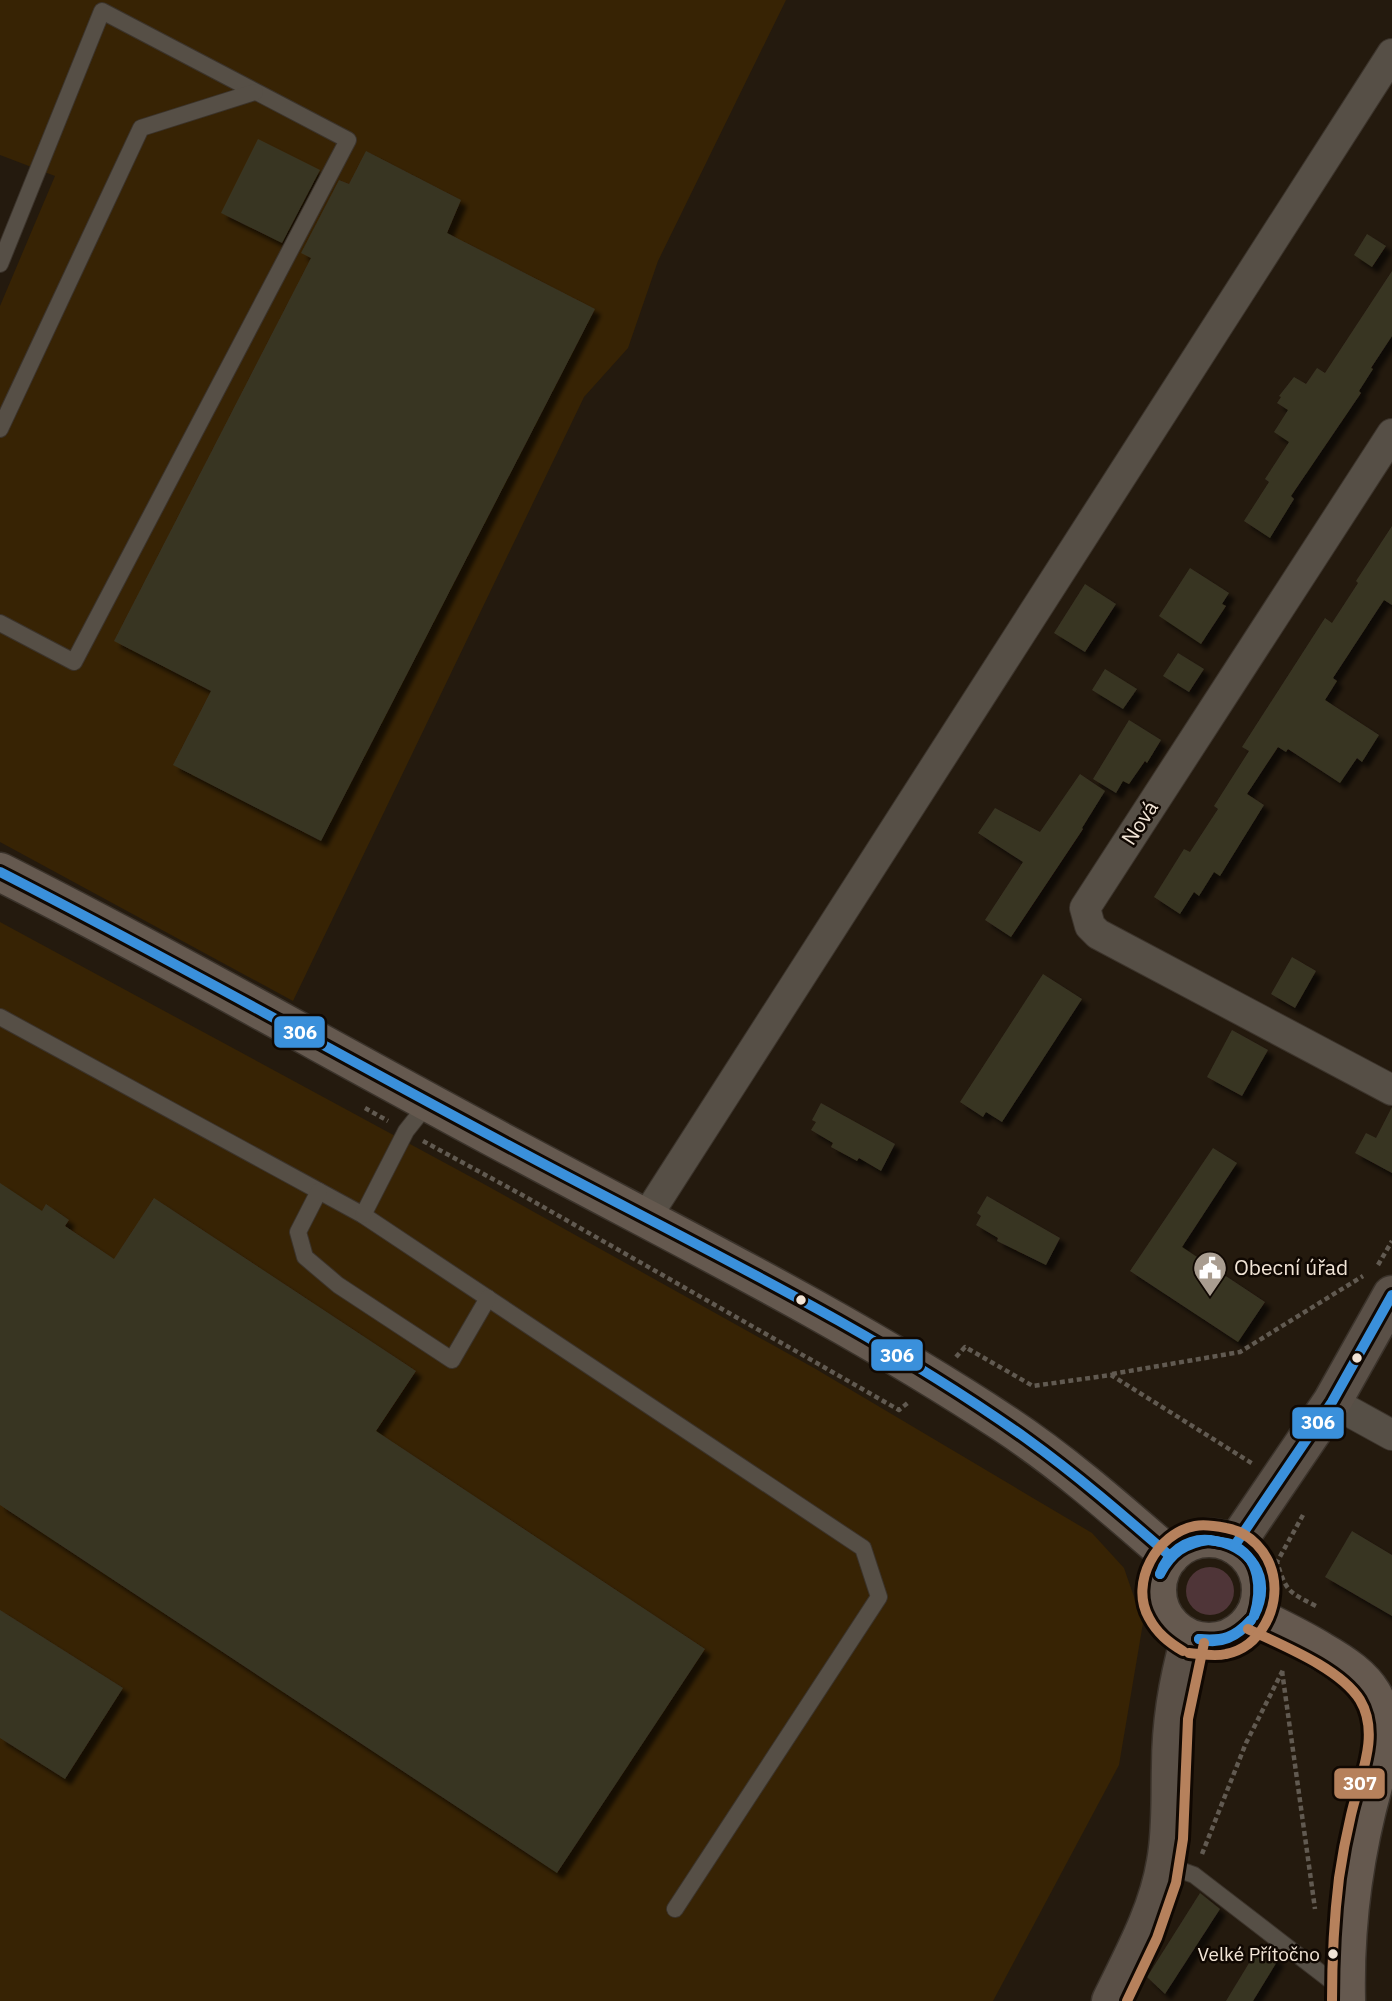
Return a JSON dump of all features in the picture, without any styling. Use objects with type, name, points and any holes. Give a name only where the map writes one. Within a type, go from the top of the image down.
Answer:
[{"type":"main road","points":[[0,872],[92,919],[417,1117],[645,1219],[806,1305],[943,1370],[1116,1509],[1170,1556]]},
{"type":"main road","points":[[1200,1539],[1219,1539],[1236,1545],[1254,1564],[1259,1577],[1261,1590],[1254,1616],[1245,1628],[1233,1637],[1219,1642],[1190,1639],[1173,1628],[1161,1612],[1157,1593],[1160,1573],[1170,1556],[1184,1545],[1200,1539]]},
{"type":"main road","points":[[1254,1616],[1347,1666],[1367,1684],[1380,1713],[1382,1744],[1374,1810],[1352,1877],[1345,1958],[1346,1997]]},
{"type":"street","points":[[645,1219],[1392,54]]},
{"type":"street","name":"Nová","points":[[1392,434],[1085,908],[1090,926],[1098,934],[1392,1090]]},
{"type":"street","points":[[1236,1545],[1332,1402],[1378,1279]]},
{"type":"street","points":[[1332,1402],[1392,1435]]},
{"type":"street","points":[[1111,2001],[1145,1931],[1180,1870],[1171,1810],[1171,1764],[1175,1704],[1190,1639]]},
{"type":"lane","points":[[0,264],[102,11],[348,140],[74,663],[0,623]]},
{"type":"lane","points":[[0,429],[141,128],[255,92]]},
{"type":"lane","points":[[0,1017],[363,1215],[863,1548],[879,1597],[675,1909]]},
{"type":"lane","points":[[363,1215],[417,1117]]},
{"type":"lane","points":[[319,1191],[298,1232],[305,1258],[338,1285],[452,1360],[488,1298]]},
{"type":"lane","points":[[1180,1870],[1346,1997]]},
{"type":"path","points":[[358,1105],[417,1117],[524,1196],[899,1410],[965,1347],[1033,1385],[1111,1375],[1241,1352],[1378,1279],[1392,1241]]},
{"type":"path","points":[[1111,1375],[1259,1468]]},
{"type":"path","points":[[1303,1515],[1277,1562],[1284,1586],[1299,1598],[1316,1606]]},
{"type":"path","points":[[1180,1870],[1288,1659]]},
{"type":"path","points":[[1282,1671],[1315,1912]]},
{"type":"shaded area","points":[[0,0],[786,0],[658,261],[628,348],[584,397],[293,1001],[0,842],[0,306],[55,176],[0,155]]},
{"type":"shaded area","points":[[0,922],[482,1183],[814,1368],[1092,1533],[1124,1568],[1143,1623],[1119,1765],[993,2001],[0,2001]]},
{"type":"shaded area","points":[[1210,1567],[1227,1574],[1234,1591],[1227,1608],[1210,1615],[1193,1608],[1186,1591],[1193,1574]]},
{"type":"building","points":[[258,139],[320,170],[282,243],[221,213]]},
{"type":"building","points":[[366,151],[461,200],[447,233],[595,309],[321,841],[173,765],[211,691],[114,641],[311,258],[301,253],[339,180],[349,184]]},
{"type":"building","points":[[1367,234],[1386,246],[1372,267],[1354,255]]},
{"type":"building","points":[[1392,271],[1392,336],[1371,368],[1373,369],[1359,391],[1361,393],[1291,496],[1294,499],[1270,538],[1244,521],[1269,482],[1265,479],[1289,442],[1274,432],[1288,410],[1277,403],[1281,397],[1279,396],[1294,377],[1306,384],[1317,368],[1325,373]]},
{"type":"building","points":[[1392,526],[1392,605],[1384,600],[1333,678],[1337,681],[1325,700],[1379,735],[1362,762],[1357,758],[1340,783],[1288,749],[1286,752],[1278,747],[1247,794],[1264,805],[1220,876],[1214,872],[1199,896],[1194,892],[1180,914],[1154,897],[1184,849],[1190,852],[1218,809],[1214,806],[1249,751],[1242,747],[1325,618],[1332,623]]},
{"type":"building","points":[[1190,568],[1229,593],[1222,604],[1226,606],[1201,644],[1159,616]]},
{"type":"building","points":[[1085,584],[1116,604],[1085,652],[1054,633]]},
{"type":"building","points":[[1178,653],[1204,669],[1189,692],[1163,676]]},
{"type":"building","points":[[1105,669],[1137,689],[1123,709],[1092,690]]},
{"type":"building","points":[[1129,720],[1161,740],[1147,763],[1145,761],[1129,784],[1123,781],[1116,793],[1093,779]]},
{"type":"building","points":[[1080,774],[1105,791],[1011,937],[985,920],[1023,862],[978,833],[995,808],[1040,832]]},
{"type":"building","points":[[1292,957],[1316,971],[1295,1008],[1271,994]]},
{"type":"building","points":[[1043,974],[1082,999],[1002,1122],[986,1112],[983,1117],[960,1102]]},
{"type":"building","points":[[1232,1030],[1268,1050],[1242,1096],[1207,1077]]},
{"type":"building","points":[[821,1103],[895,1144],[881,1171],[859,1158],[857,1161],[831,1147],[833,1143],[811,1130],[816,1122],[812,1120]]},
{"type":"building","points":[[1392,1107],[1392,1173],[1355,1153],[1366,1133],[1376,1138]]},
{"type":"building","points":[[1213,1148],[1237,1163],[1182,1247],[1265,1302],[1238,1342],[1130,1271]]},
{"type":"building","points":[[0,1183],[42,1211],[46,1204],[69,1220],[65,1226],[114,1259],[154,1198],[416,1371],[376,1431],[705,1649],[557,1873],[0,1505]]},
{"type":"building","points":[[987,1196],[1060,1238],[1046,1265],[997,1241],[998,1238],[976,1225],[981,1216],[977,1213]]},
{"type":"building","points":[[1352,1531],[1392,1555],[1392,1616],[1325,1577]]},
{"type":"building","points":[[0,1610],[123,1688],[65,1779],[0,1738]]},
{"type":"building","points":[[1200,1893],[1220,1909],[1165,1994],[1147,1977]]},
{"type":"building","points":[[1260,1945],[1278,1960],[1253,2001],[1226,2001]]},
{"type":"transit line","name":"306","points":[[0,872],[844,1324],[968,1399],[1027,1439],[1100,1496],[1170,1556]]},
{"type":"transit line","name":"306","points":[[1235,1545],[1332,1402],[1392,1295]]},
{"type":"transit line","name":"307","points":[[1183,1651],[1168,1641],[1149,1618],[1142,1590],[1150,1562],[1158,1549],[1181,1531],[1203,1525],[1235,1530],[1257,1544],[1271,1567],[1274,1600],[1270,1612],[1258,1634],[1238,1650],[1217,1655],[1189,1653]]},
{"type":"transit line","name":"306","points":[[1160,1574],[1167,1560],[1178,1548],[1185,1544],[1209,1540]]},
{"type":"transit line","name":"306","points":[[1160,1574],[1180,1550],[1209,1540]]},
{"type":"transit line","name":"306","points":[[1209,1540],[1231,1544],[1241,1550],[1254,1566],[1258,1585],[1254,1616]]},
{"type":"transit line","name":"306","points":[[1209,1540],[1236,1548],[1254,1565],[1261,1588],[1254,1616]]},
{"type":"transit line","name":"306","points":[[1199,1639],[1228,1637],[1251,1620]]},
{"type":"transit line","name":"306","points":[[1199,1639],[1214,1641],[1228,1638],[1251,1620]]},
{"type":"transit line","name":"307","points":[[1248,1629],[1309,1658],[1339,1678],[1351,1688],[1366,1714],[1369,1728],[1366,1757],[1349,1823],[1339,1878],[1332,2001]]},
{"type":"transit line","name":"307","points":[[1127,2001],[1157,1938],[1176,1883],[1183,1839],[1188,1719],[1204,1643]]},
{"type":"place","name":"Obecní úřad","points":[[1210,1298]]},
{"type":"place","name":"Velké Přítočno","points":[[1333,1954]]}]
